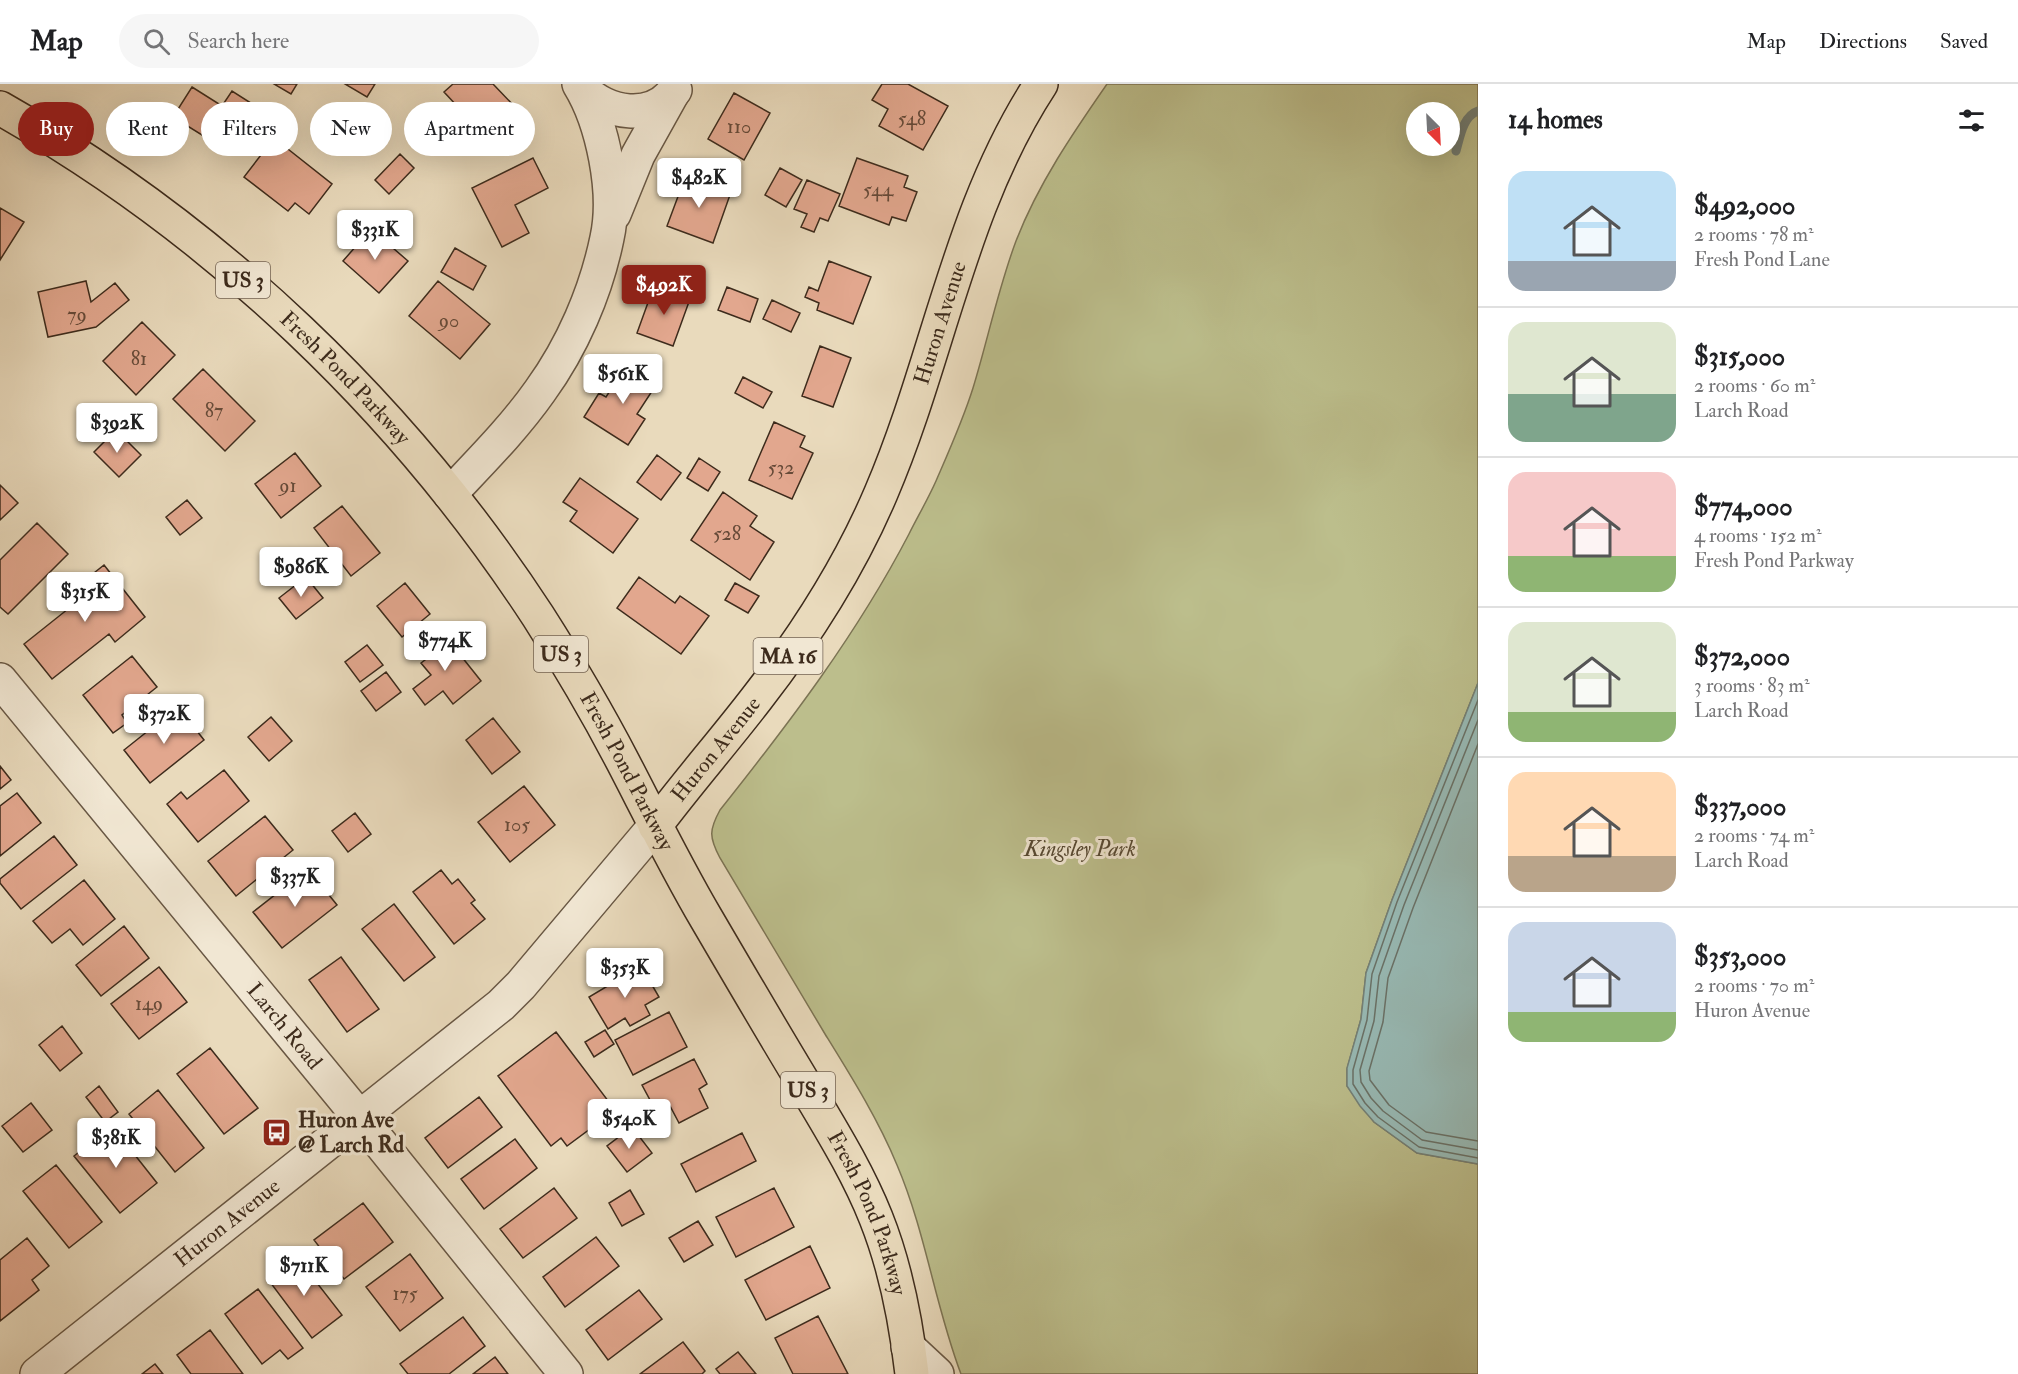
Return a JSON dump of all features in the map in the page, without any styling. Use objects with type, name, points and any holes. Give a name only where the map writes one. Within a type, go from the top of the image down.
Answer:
[{"type":"main road","name":"Huron Avenue","points":[[655,826],[780,668],[829,593],[855,548],[900,445],[956,268],[982,198],[1000,155],[1041,84]]},
{"type":"main road","name":"Fresh Pond Parkway","points":[[0,108],[103,172],[256,291],[367,396],[450,494],[512,579],[550,636],[605,729],[690,892],[857,1177],[890,1260],[903,1313],[910,1360]]},
{"type":"street","points":[[581,87],[596,101],[613,110],[633,111],[654,106],[675,89]]},
{"type":"street","points":[[581,87],[594,115],[604,154],[610,198],[608,237]]},
{"type":"street","points":[[450,494],[520,416],[553,372],[589,298],[632,169],[649,133],[675,89]]},
{"type":"street","name":"Larch Road","points":[[0,680],[360,1118],[566,1374]]},
{"type":"street","name":"Huron Avenue","points":[[37,1374],[501,1005],[521,985],[655,826]]},
{"type":"street","points":[[910,1360],[937,1374]]},
{"type":"green space","name":"Kingsley Park","points":[[1107,84],[1478,84],[1478,683],[1392,900],[1366,973],[1361,1019],[1347,1069],[1347,1086],[1374,1122],[1417,1153],[1478,1164],[1478,1374],[961,1374],[944,1322],[916,1217],[890,1148],[864,1098],[720,858],[712,839],[712,828],[720,810],[772,744],[845,642],[889,571],[926,501],[951,447],[969,400],[1016,241],[1035,199],[1069,140]]},
{"type":"water","points":[[1478,683],[1478,1164],[1417,1153],[1374,1122],[1347,1086],[1347,1068],[1361,1019],[1366,973],[1392,900]]},
{"type":"building","points":[[274,84],[297,84],[291,94]]},
{"type":"building","points":[[345,84],[375,84],[367,97]]},
{"type":"building","points":[[453,84],[493,84],[510,102],[453,102],[444,92]]},
{"type":"building","points":[[882,84],[908,84],[948,106],[923,150],[879,126],[888,109],[872,100]]},
{"type":"building","points":[[192,87],[216,102],[201,102],[201,134],[189,127],[189,102],[182,102]]},
{"type":"building","points":[[232,91],[249,102],[225,102]]},
{"type":"building","points":[[734,93],[770,113],[744,160],[708,139]]},
{"type":"building","points":[[400,154],[414,168],[389,194],[375,180]]},
{"type":"building","points":[[260,156],[297,156],[332,184],[309,214],[295,203],[288,211],[244,177]]},
{"type":"building","points":[[533,158],[548,188],[515,205],[529,233],[502,247],[472,188]]},
{"type":"building","points":[[857,158],[908,176],[904,187],[917,192],[906,221],[892,217],[889,225],[839,206]]},
{"type":"building","points":[[780,168],[802,180],[786,207],[765,195]]},
{"type":"building","points":[[686,175],[731,192],[713,243],[667,226]]},
{"type":"building","points":[[807,180],[840,194],[828,221],[820,218],[814,232],[801,227],[807,214],[794,209]]},
{"type":"building","points":[[0,208],[24,222],[0,260]]},
{"type":"building","points":[[371,229],[408,261],[379,293],[343,261]]},
{"type":"building","points":[[455,248],[486,266],[473,290],[441,272]]},
{"type":"building","points":[[829,261],[871,277],[853,324],[817,310],[819,303],[805,297],[809,287],[818,291]]},
{"type":"building","points":[[86,281],[91,302],[115,283],[129,300],[96,327],[48,337],[38,292]]},
{"type":"building","points":[[438,281],[490,324],[460,359],[409,316]]},
{"type":"building","points":[[654,286],[690,299],[673,346],[637,333]]},
{"type":"building","points":[[727,287],[758,299],[750,322],[718,310]]},
{"type":"building","points":[[772,300],[800,313],[791,332],[763,319]]},
{"type":"building","points":[[142,322],[175,355],[136,395],[103,361]]},
{"type":"building","points":[[820,346],[851,358],[833,407],[802,396]]},
{"type":"building","points":[[628,363],[658,382],[637,414],[645,419],[628,445],[584,417],[599,393],[606,397]]},
{"type":"building","points":[[203,369],[255,421],[225,451],[173,399]]},
{"type":"building","points":[[743,377],[772,392],[763,408],[735,393]]},
{"type":"building","points":[[774,422],[805,436],[800,447],[813,453],[792,499],[749,480]]},
{"type":"building","points":[[116,430],[141,455],[119,477],[94,452]]},
{"type":"building","points":[[295,453],[321,486],[281,518],[255,484]]},
{"type":"building","points":[[657,455],[681,473],[661,500],[637,482]]},
{"type":"building","points":[[699,458],[720,472],[708,491],[687,478]]},
{"type":"building","points":[[580,478],[638,519],[613,553],[570,521],[577,511],[563,502]]},
{"type":"building","points":[[0,485],[18,503],[0,520]]},
{"type":"building","points":[[723,492],[757,516],[750,526],[774,542],[750,580],[691,540]]},
{"type":"building","points":[[187,500],[202,518],[180,535],[166,517]]},
{"type":"building","points":[[342,506],[380,553],[351,576],[314,528]]},
{"type":"building","points":[[37,523],[68,554],[8,614],[0,607],[0,560]]},
{"type":"building","points":[[104,565],[145,617],[115,642],[109,634],[52,679],[24,644],[83,597],[75,588]]},
{"type":"building","points":[[306,577],[323,598],[296,619],[279,598]]},
{"type":"building","points":[[639,577],[675,603],[680,596],[709,616],[681,654],[617,608]]},
{"type":"building","points":[[405,583],[430,614],[402,637],[377,606]]},
{"type":"building","points":[[735,583],[759,596],[748,613],[725,600]]},
{"type":"building","points":[[442,632],[481,681],[453,704],[443,691],[425,705],[413,689],[431,675],[421,663],[430,656],[423,647]]},
{"type":"building","points":[[367,645],[383,665],[360,682],[345,662]]},
{"type":"building","points":[[132,656],[157,687],[122,715],[127,723],[113,733],[83,695]]},
{"type":"building","points":[[386,672],[401,692],[376,711],[361,691]]},
{"type":"building","points":[[178,707],[204,740],[150,783],[124,750]]},
{"type":"building","points":[[271,717],[292,741],[269,761],[248,737]]},
{"type":"building","points":[[493,718],[520,752],[492,774],[466,740]]},
{"type":"building","points":[[0,766],[11,780],[0,789]]},
{"type":"building","points":[[224,770],[249,801],[198,842],[167,804],[181,792],[187,799]]},
{"type":"building","points":[[524,786],[555,825],[510,862],[478,822]]},
{"type":"building","points":[[17,793],[41,823],[0,856],[0,806]]},
{"type":"building","points":[[355,813],[371,834],[348,852],[332,831]]},
{"type":"building","points":[[265,816],[293,850],[236,896],[208,861]]},
{"type":"building","points":[[54,836],[77,865],[21,909],[0,883],[0,879]]},
{"type":"building","points":[[308,869],[337,905],[282,948],[253,912]]},
{"type":"building","points":[[441,870],[452,884],[458,879],[475,900],[471,903],[485,919],[454,944],[413,892]]},
{"type":"building","points":[[84,880],[115,919],[83,945],[70,929],[52,943],[33,921]]},
{"type":"building","points":[[394,904],[435,957],[404,981],[362,929]]},
{"type":"building","points":[[124,926],[149,958],[101,996],[76,965]]},
{"type":"building","points":[[341,957],[379,1009],[347,1032],[309,980]]},
{"type":"building","points":[[641,966],[659,997],[645,1005],[650,1015],[630,1026],[625,1018],[608,1029],[589,997]]},
{"type":"building","points":[[159,967],[187,1002],[139,1039],[111,1004]]},
{"type":"building","points":[[669,1012],[687,1047],[633,1075],[615,1040]]},
{"type":"building","points":[[62,1026],[82,1053],[60,1071],[39,1045]]},
{"type":"building","points":[[605,1030],[614,1044],[594,1057],[585,1042]]},
{"type":"building","points":[[556,1032],[609,1102],[596,1112],[602,1120],[567,1146],[561,1138],[551,1146],[498,1076]]},
{"type":"building","points":[[210,1048],[258,1108],[224,1134],[177,1074]]},
{"type":"building","points":[[694,1059],[707,1084],[699,1089],[708,1108],[679,1123],[670,1106],[657,1113],[642,1085]]},
{"type":"building","points":[[99,1086],[118,1112],[105,1122],[86,1097]]},
{"type":"building","points":[[158,1090],[204,1148],[175,1172],[129,1114]]},
{"type":"building","points":[[479,1097],[502,1127],[448,1168],[425,1138]]},
{"type":"building","points":[[31,1103],[52,1130],[23,1152],[2,1126]]},
{"type":"building","points":[[112,1126],[157,1183],[120,1213],[74,1156]]},
{"type":"building","points":[[632,1127],[652,1153],[627,1172],[607,1146]]},
{"type":"building","points":[[742,1133],[756,1161],[696,1192],[681,1164]]},
{"type":"building","points":[[515,1139],[537,1168],[484,1209],[461,1179]]},
{"type":"building","points":[[56,1165],[102,1222],[69,1248],[23,1191]]},
{"type":"building","points":[[554,1188],[577,1218],[523,1258],[500,1229]]},
{"type":"building","points":[[774,1188],[794,1227],[736,1257],[716,1217]]},
{"type":"building","points":[[630,1190],[644,1214],[622,1226],[609,1203]]},
{"type":"building","points":[[363,1203],[393,1242],[344,1279],[314,1240]]},
{"type":"building","points":[[698,1221],[713,1245],[684,1262],[669,1238]]},
{"type":"building","points":[[596,1237],[619,1266],[565,1307],[543,1277]]},
{"type":"building","points":[[27,1238],[49,1266],[32,1280],[39,1290],[0,1321],[0,1260]]},
{"type":"building","points":[[810,1246],[830,1288],[766,1320],[745,1280]]},
{"type":"building","points":[[410,1254],[443,1298],[400,1331],[366,1287]]},
{"type":"building","points":[[296,1256],[342,1315],[312,1338],[267,1278]]},
{"type":"building","points":[[258,1289],[303,1348],[288,1359],[280,1350],[262,1364],[225,1314]]},
{"type":"building","points":[[639,1290],[662,1319],[608,1360],[586,1330]]},
{"type":"building","points":[[818,1316],[848,1374],[793,1374],[775,1338]]},
{"type":"building","points":[[463,1317],[485,1346],[449,1374],[408,1374],[400,1364]]},
{"type":"building","points":[[210,1330],[243,1374],[191,1374],[177,1355]]},
{"type":"building","points":[[683,1342],[705,1371],[702,1374],[640,1374]]},
{"type":"building","points":[[738,1352],[756,1374],[720,1374],[716,1369]]},
{"type":"building","points":[[495,1357],[508,1374],[473,1374]]},
{"type":"building","points":[[155,1364],[163,1374],[142,1374]]},
{"type":"waterway","points":[[1460,137],[1469,117],[1478,111]]},
{"type":"place","name":"Huron Ave @ Larch Rd","points":[[277,1133]]}]
